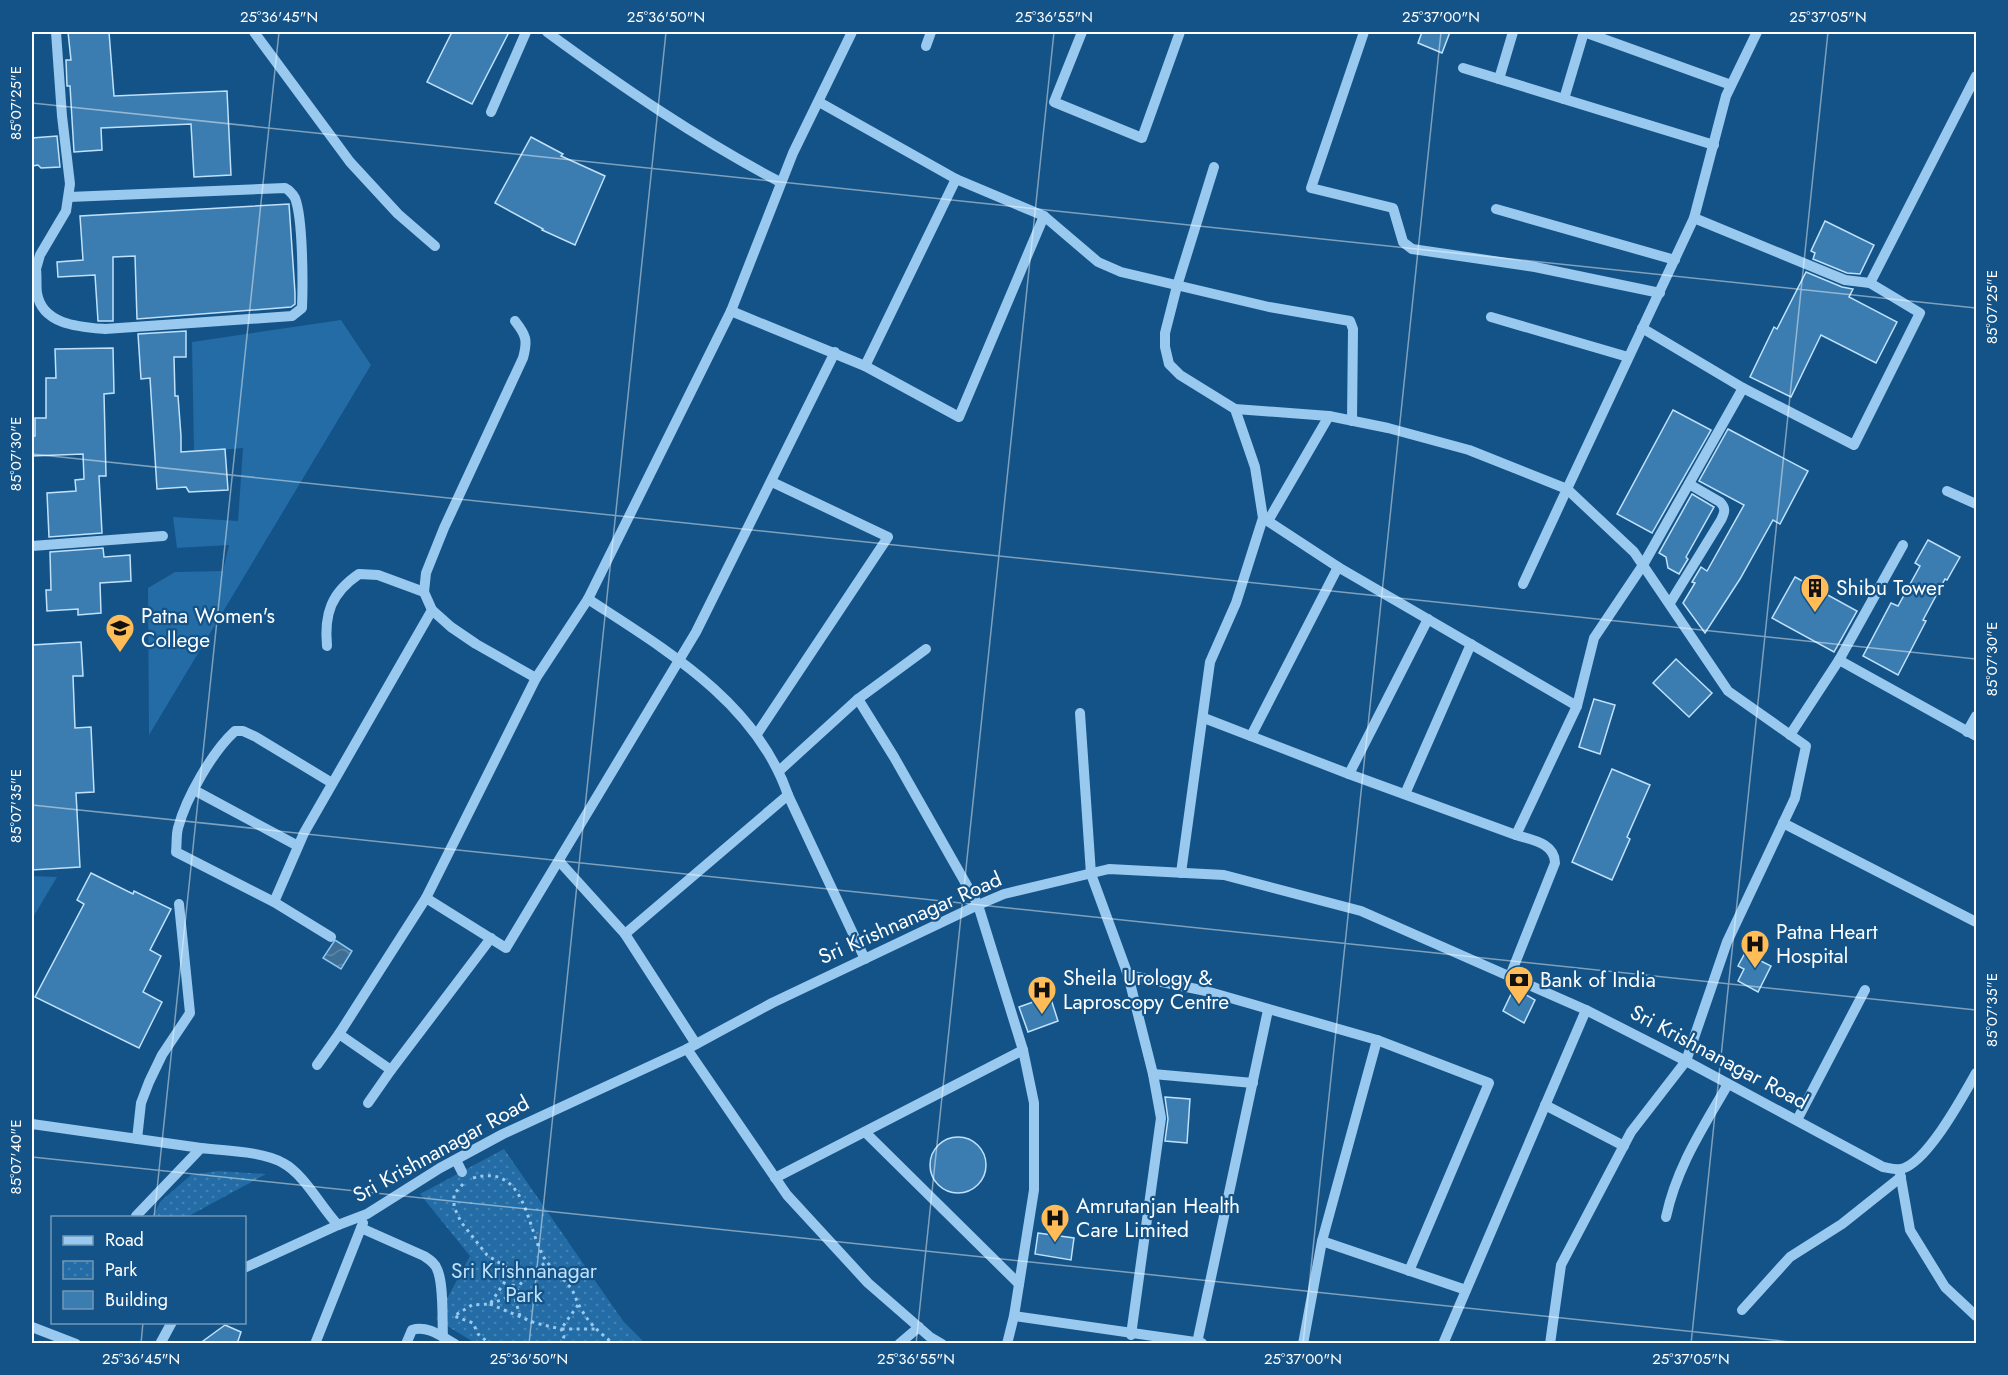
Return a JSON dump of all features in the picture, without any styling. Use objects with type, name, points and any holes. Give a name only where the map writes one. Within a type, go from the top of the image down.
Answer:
[{"type":"street","points":[[56,32],[70,184],[66,211],[34,269],[37,296],[44,308],[58,321],[81,327],[105,329],[292,316],[302,308],[299,222],[295,199],[285,188],[69,197]]},
{"type":"street","points":[[254,32],[350,162],[398,214],[435,246]]},
{"type":"street","points":[[491,112],[526,32]]},
{"type":"street","points":[[547,32],[682,126],[737,160],[780,182]]},
{"type":"street","points":[[317,1065],[426,898],[536,678],[588,599],[731,311],[780,182],[852,32]]},
{"type":"street","points":[[926,46],[931,32]]},
{"type":"street","points":[[1082,32],[1054,102],[1142,138],[1180,32]]},
{"type":"street","points":[[1364,32],[1311,189],[1394,208],[1403,242],[1412,249],[1535,267],[1660,293]]},
{"type":"street","points":[[1499,79],[1513,32]]},
{"type":"street","points":[[1564,99],[1584,32],[1731,85]]},
{"type":"street","points":[[1523,584],[1694,218],[1726,96],[1757,32]]},
{"type":"street","points":[[1463,68],[1714,145]]},
{"type":"street","points":[[1870,283],[1977,76]]},
{"type":"street","points":[[819,102],[956,180],[1044,216],[1098,262],[1121,272],[1269,307],[1350,321],[1353,329],[1352,421]]},
{"type":"street","points":[[1214,167],[1165,333],[1169,364],[1180,375],[1234,409],[1329,416],[1388,428],[1470,450],[1567,489],[1634,552],[1728,692],[1806,746],[1795,798],[1727,942],[1686,1061],[1631,1132],[1561,1265],[1550,1344]]},
{"type":"street","points":[[865,366],[956,180]]},
{"type":"street","points":[[1496,209],[1675,260]]},
{"type":"street","points":[[731,311],[835,352],[959,417],[1044,216]]},
{"type":"street","points":[[1642,328],[1743,388],[1854,445],[1920,313],[1870,283],[1845,280],[1694,218]]},
{"type":"street","points":[[1491,317],[1628,357]]},
{"type":"street","points":[[515,321],[525,333],[526,346],[523,358],[444,528],[426,573],[424,592],[432,610],[476,644],[536,678]]},
{"type":"street","points":[[426,898],[506,948],[696,632],[835,352]]},
{"type":"street","points":[[1516,835],[1577,706],[1594,638],[1643,565],[1743,388]]},
{"type":"street","points":[[1234,409],[1256,467],[1266,519],[1338,567],[1577,706]]},
{"type":"street","points":[[1181,873],[1210,662],[1236,603],[1266,519],[1329,416]]},
{"type":"street","points":[[758,734],[888,537],[772,482]]},
{"type":"street","points":[[1670,603],[1725,510],[1720,502],[1689,484]]},
{"type":"street","points":[[1947,491],[1977,504]]},
{"type":"street","points":[[32,546],[163,536]]},
{"type":"street","points":[[1790,735],[1839,660],[1904,545]]},
{"type":"street","points":[[1251,736],[1338,567]]},
{"type":"street","points":[[327,646],[327,616],[331,604],[343,586],[359,574],[378,575],[424,592]]},
{"type":"street","points":[[588,599],[678,660],[718,691],[758,734],[779,771],[788,795],[866,959]]},
{"type":"street","points":[[274,902],[298,846],[332,783],[432,610]]},
{"type":"street","points":[[1349,774],[1428,619]]},
{"type":"street","points":[[1405,794],[1471,645]]},
{"type":"street","points":[[779,771],[858,699],[926,649]]},
{"type":"street","points":[[1839,660],[1972,734],[1977,716]]},
{"type":"street","points":[[858,699],[894,757],[978,905],[1023,1050],[1034,1103],[1034,1190],[1014,1316],[1007,1344]]},
{"type":"street","points":[[1080,713],[1091,874],[1128,975],[1153,1074],[1161,1118],[1131,1335]]},
{"type":"street","points":[[1204,718],[1349,774],[1544,844],[1551,849],[1555,855],[1555,863],[1510,976]]},
{"type":"street","points":[[331,937],[274,902],[176,852],[178,830],[194,790],[219,750],[235,731],[243,731],[256,737],[332,783]]},
{"type":"street","points":[[194,790],[298,846]]},
{"type":"street","points":[[625,934],[788,795]]},
{"type":"street","points":[[1783,823],[1977,922]]},
{"type":"street","points":[[559,861],[625,934],[692,1047],[787,1195],[868,1283],[918,1327],[942,1344]]},
{"type":"street","name":"Sri Krishnanagar Road","points":[[246,1267],[338,1224],[366,1214],[410,1186],[503,1134],[692,1047],[772,1003],[978,905],[1004,894],[1109,869],[1224,875],[1361,911],[1586,1010],[1900,1174]]},
{"type":"street","points":[[137,1139],[141,1103],[149,1082],[162,1055],[190,1013],[179,904]]},
{"type":"street","points":[[368,1103],[491,938]]},
{"type":"street","points":[[1128,975],[1206,991],[1377,1040],[1489,1083],[1409,1271]]},
{"type":"street","points":[[1797,1120],[1865,990]]},
{"type":"street","points":[[1197,1343],[1268,1010]]},
{"type":"street","points":[[1443,1344],[1586,1010]]},
{"type":"street","points":[[339,1034],[391,1070]]},
{"type":"street","points":[[1303,1344],[1322,1241],[1377,1040]]},
{"type":"street","points":[[776,1178],[1023,1050]]},
{"type":"street","points":[[1742,1310],[1790,1257],[1842,1224],[1908,1167],[1937,1137],[1977,1073]]},
{"type":"street","points":[[1153,1074],[1253,1083]]},
{"type":"street","points":[[1666,1217],[1680,1169],[1728,1084]]},
{"type":"street","points":[[1545,1105],[1624,1146]]},
{"type":"street","points":[[32,1124],[266,1157],[283,1163],[296,1174],[338,1224]]},
{"type":"street","points":[[865,1132],[1019,1284]]},
{"type":"street","points":[[136,1216],[201,1148]]},
{"type":"street","points":[[456,1160],[462,1172]]},
{"type":"street","points":[[1900,1174],[1910,1230],[1945,1287],[1977,1316]]},
{"type":"street","points":[[315,1344],[366,1214]]},
{"type":"street","points":[[361,1228],[433,1262],[440,1278],[443,1337]]},
{"type":"street","points":[[1322,1241],[1466,1290]]},
{"type":"street","points":[[1014,1316],[1202,1344]]},
{"type":"street","points":[[160,1344],[171,1324]]},
{"type":"street","points":[[32,1327],[76,1344]]},
{"type":"street","points":[[899,1344],[918,1327]]},
{"type":"street","points":[[406,1344],[412,1330],[420,1328],[455,1344]]},
{"type":"path","points":[[526,1275],[512,1271],[487,1255],[461,1222],[454,1207],[454,1194],[466,1180],[486,1174],[504,1178],[521,1198],[531,1221],[534,1236],[547,1262],[572,1290],[578,1305],[595,1329],[614,1344]]},
{"type":"path","points":[[490,1344],[478,1334],[473,1323],[454,1316],[472,1305],[490,1304],[514,1295],[526,1275],[547,1262]]},
{"type":"path","points":[[512,1271],[514,1295],[520,1317]]},
{"type":"path","points":[[490,1304],[512,1271]]},
{"type":"path","points":[[490,1304],[548,1327],[595,1329]]},
{"type":"path","points":[[561,1329],[578,1305]]},
{"type":"path","points":[[561,1329],[564,1336],[562,1344]]},
{"type":"green space","points":[[341,320],[371,365],[149,735],[148,588],[175,572],[223,571],[229,545],[177,548],[173,517],[238,521],[243,448],[194,452],[192,342]]},
{"type":"green space","points":[[32,876],[57,877],[32,919]]},
{"type":"green space","name":"Sri Krishnanagar Park","points":[[504,1149],[623,1321],[645,1343],[475,1343],[436,1319],[470,1256],[420,1194]]},
{"type":"green space","points":[[218,1171],[266,1174],[189,1216],[153,1216],[161,1201],[191,1175]]},
{"type":"water","points":[[335,940],[352,951],[341,969],[323,958]]},
{"type":"building","points":[[68,32],[109,32],[114,96],[227,91],[231,175],[194,177],[191,124],[101,128],[102,150],[74,152],[70,86],[67,86],[66,60],[71,60]]},
{"type":"building","points":[[452,32],[509,32],[472,104],[427,82]]},
{"type":"building","points":[[1422,32],[1450,32],[1442,53],[1418,43]]},
{"type":"building","points":[[57,136],[60,167],[32,166],[32,138]]},
{"type":"building","points":[[531,137],[563,154],[561,156],[605,176],[575,245],[542,230],[495,203]]},
{"type":"building","points":[[289,204],[295,293],[295,304],[291,307],[137,319],[135,256],[113,257],[113,321],[98,321],[95,275],[58,277],[57,262],[83,260],[80,216]]},
{"type":"building","points":[[1825,221],[1874,245],[1860,274],[1847,273],[1813,259],[1815,253],[1811,251]]},
{"type":"building","points":[[1806,272],[1842,287],[1853,289],[1849,297],[1897,322],[1876,363],[1821,335],[1791,397],[1750,377],[1774,327],[1777,329]]},
{"type":"building","points":[[186,331],[186,357],[174,357],[175,396],[178,396],[181,452],[225,449],[228,490],[189,492],[186,487],[157,489],[150,378],[141,379],[138,334]]},
{"type":"building","points":[[113,348],[114,393],[104,394],[106,476],[99,476],[102,533],[49,537],[47,493],[76,491],[75,480],[84,479],[83,454],[32,456],[35,418],[46,418],[46,378],[56,378],[55,349]]},
{"type":"building","points":[[1673,410],[1711,430],[1652,533],[1617,514]]},
{"type":"building","points":[[1728,429],[1808,471],[1780,524],[1773,520],[1740,579],[1705,633],[1683,603],[1701,567],[1707,571],[1744,505],[1699,481]]},
{"type":"building","points":[[1692,494],[1714,507],[1679,574],[1668,568],[1666,557],[1659,553]]},
{"type":"building","points":[[1928,540],[1960,557],[1923,620],[1926,621],[1898,675],[1863,656],[1891,603],[1898,606],[1920,566],[1915,563]]},
{"type":"building","points":[[103,548],[104,557],[130,555],[131,581],[100,583],[101,613],[78,615],[78,609],[47,611],[46,590],[51,590],[50,552]]},
{"type":"building","name":"Shibu Tower","points":[[1795,577],[1857,611],[1834,652],[1772,618]]},
{"type":"building","points":[[81,642],[83,676],[73,676],[75,728],[91,727],[94,792],[76,793],[80,867],[32,870],[32,645]]},
{"type":"building","points":[[1676,659],[1712,693],[1689,717],[1653,683]]},
{"type":"building","points":[[1594,699],[1615,705],[1600,754],[1579,747]]},
{"type":"building","points":[[1612,769],[1650,785],[1627,837],[1630,839],[1612,880],[1572,862]]},
{"type":"building","points":[[91,873],[133,894],[134,891],[171,909],[150,950],[161,956],[143,992],[162,1002],[139,1048],[35,997],[84,904],[77,900]]},
{"type":"building","points":[[1745,953],[1771,966],[1758,992],[1738,981],[1744,969],[1738,966]]},
{"type":"building","name":"Bank of India","points":[[1514,988],[1535,1000],[1524,1023],[1503,1011]]},
{"type":"building","points":[[1050,996],[1058,1021],[1028,1032],[1019,1007]]},
{"type":"building","points":[[1165,1097],[1190,1099],[1187,1143],[1165,1141],[1168,1119]]},
{"type":"building","points":[[952,1137],[964,1137],[974,1141],[982,1149],[986,1165],[982,1181],[974,1189],[964,1193],[952,1193],[942,1189],[934,1181],[930,1171],[930,1159],[934,1149],[942,1141]]},
{"type":"building","points":[[1038,1233],[1074,1238],[1071,1260],[1035,1254]]},
{"type":"building","points":[[225,1325],[241,1332],[237,1344],[199,1344]]},
{"type":"place","name":"Shibu Tower","points":[[1815,614]]},
{"type":"place","name":"Patna Women's College","points":[[120,654]]},
{"type":"place","name":"Patna Heart Hospital","points":[[1755,970]]},
{"type":"place","name":"Bank of India","points":[[1519,1006]]},
{"type":"place","name":"Sheila Urology & Laproscopy Centre","points":[[1042,1016]]},
{"type":"place","name":"Amrutanjan Health Care Limited","points":[[1055,1244]]}]
